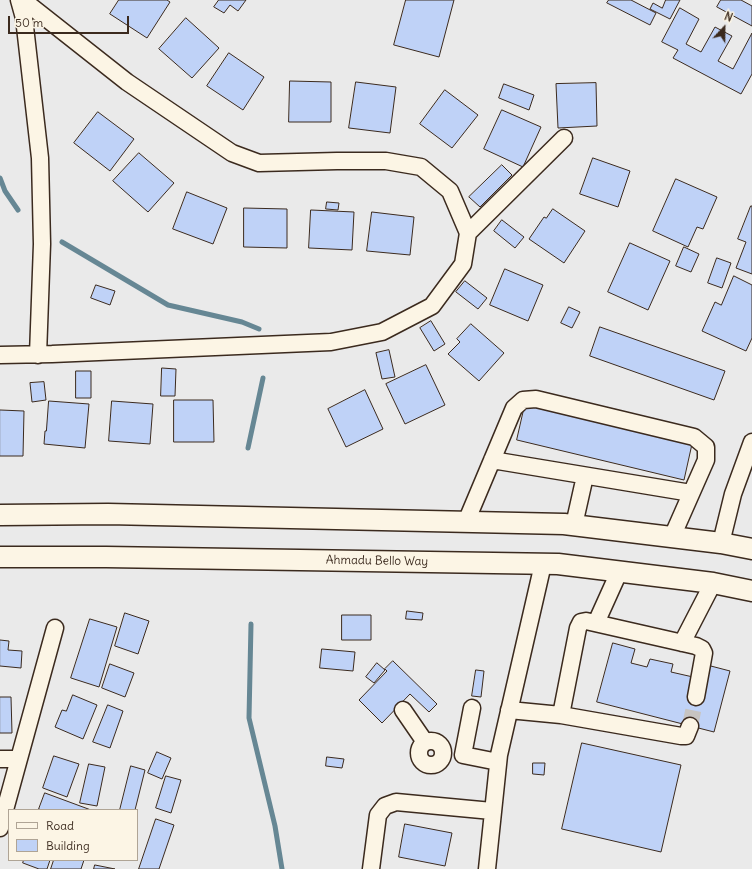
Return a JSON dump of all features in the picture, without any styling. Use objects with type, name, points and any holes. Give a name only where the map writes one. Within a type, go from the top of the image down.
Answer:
[{"type":"main road","points":[[0,515],[108,514],[564,524],[721,542],[752,549]]},
{"type":"main road","name":"Ahmadu Bello Way","points":[[0,557],[106,557],[558,564],[713,583],[752,591]]},
{"type":"street","points":[[19,0],[24,18],[40,158],[42,244],[38,354]]},
{"type":"street","points":[[0,355],[331,342],[382,332],[432,306],[463,264],[468,232],[450,191],[421,167],[386,161],[337,160],[259,162],[232,153],[127,82],[23,0]]},
{"type":"street","points":[[468,232],[564,138]]},
{"type":"street","points":[[466,522],[514,408],[523,400],[536,399],[694,436],[706,447],[706,460],[672,537]]},
{"type":"street","points":[[721,542],[733,494],[752,442]]},
{"type":"street","points":[[492,460],[691,493]]},
{"type":"street","points":[[574,525],[585,476]]},
{"type":"street","points":[[487,869],[498,762],[543,564]]},
{"type":"street","points":[[596,623],[619,572]]},
{"type":"street","points":[[682,643],[713,583]]},
{"type":"street","points":[[561,715],[578,628],[581,622],[586,621],[702,649],[704,654],[696,698]]},
{"type":"street","points":[[0,828],[55,628]]},
{"type":"street","points":[[463,755],[472,708]]},
{"type":"street","points":[[404,710],[425,742]]},
{"type":"street","points":[[509,710],[561,715],[681,736],[686,736],[690,726]]},
{"type":"street","points":[[431,740],[437,742],[442,747],[443,753],[441,759],[430,765],[424,763],[418,752],[420,746],[431,740]]},
{"type":"street","points":[[443,753],[463,755],[498,762]]},
{"type":"street","points":[[0,759],[19,759]]},
{"type":"street","points":[[371,869],[378,815],[385,806],[396,802],[492,811]]},
{"type":"building","points":[[119,0],[167,0],[170,2],[147,38],[110,14]]},
{"type":"building","points":[[219,0],[246,0],[238,11],[230,5],[224,13],[214,7]]},
{"type":"building","points":[[406,0],[454,0],[439,57],[394,45]]},
{"type":"building","points":[[609,0],[631,0],[656,13],[650,25],[607,3]]},
{"type":"building","points":[[666,0],[680,0],[670,19],[650,9],[653,3],[662,8]]},
{"type":"building","points":[[721,0],[741,0],[752,6],[752,26],[717,7]]},
{"type":"building","points":[[680,8],[699,19],[686,44],[701,52],[715,27],[732,36],[718,61],[733,69],[752,33],[752,74],[741,94],[673,58],[678,50],[662,42]]},
{"type":"building","points":[[186,18],[219,48],[192,78],[159,49]]},
{"type":"building","points":[[229,53],[264,77],[243,110],[207,86]]},
{"type":"building","points":[[290,81],[331,82],[331,122],[289,122]]},
{"type":"building","points":[[356,82],[396,87],[390,133],[349,128]]},
{"type":"building","points":[[596,83],[597,126],[558,128],[556,84]]},
{"type":"building","points":[[504,84],[534,95],[529,110],[499,98]]},
{"type":"building","points":[[445,90],[478,115],[452,148],[420,124]]},
{"type":"building","points":[[502,110],[541,127],[523,167],[484,149]]},
{"type":"building","points":[[98,112],[134,139],[110,171],[74,143]]},
{"type":"building","points":[[139,153],[174,183],[148,212],[113,181]]},
{"type":"building","points":[[593,158],[630,171],[618,207],[580,194]]},
{"type":"building","points":[[502,165],[512,175],[480,207],[469,197]]},
{"type":"building","points":[[676,179],[717,197],[703,229],[697,227],[688,247],[653,231]]},
{"type":"building","points":[[187,192],[227,208],[213,244],[173,229]]},
{"type":"building","points":[[327,202],[339,203],[338,210],[326,209]]},
{"type":"building","points":[[751,206],[752,274],[736,268],[746,242],[738,239]]},
{"type":"building","points":[[244,208],[287,209],[287,248],[244,247]]},
{"type":"building","points":[[553,209],[585,231],[564,263],[529,239],[544,217],[546,218]]},
{"type":"building","points":[[311,210],[354,212],[352,250],[309,248]]},
{"type":"building","points":[[372,212],[414,217],[410,255],[367,251]]},
{"type":"building","points":[[502,220],[524,237],[515,248],[494,231]]},
{"type":"building","points":[[630,243],[670,261],[648,310],[608,292]]},
{"type":"building","points":[[684,247],[699,254],[691,272],[676,266]]},
{"type":"building","points":[[717,258],[731,263],[722,288],[708,283]]},
{"type":"building","points":[[505,269],[543,285],[528,321],[490,305]]},
{"type":"building","points":[[734,276],[752,285],[752,338],[746,351],[702,331],[715,302],[721,305]]},
{"type":"building","points":[[465,281],[487,298],[478,309],[456,292]]},
{"type":"building","points":[[96,285],[115,291],[110,305],[91,298]]},
{"type":"building","points":[[569,307],[580,312],[572,328],[561,323]]},
{"type":"building","points":[[431,321],[445,344],[434,351],[420,328]]},
{"type":"building","points":[[471,324],[504,353],[479,381],[448,354],[460,342],[457,339]]},
{"type":"building","points":[[600,327],[725,371],[714,400],[590,356]]},
{"type":"building","points":[[389,350],[395,377],[382,379],[376,353]]},
{"type":"building","points":[[426,365],[445,405],[405,424],[386,384]]},
{"type":"building","points":[[162,368],[176,369],[175,396],[161,396]]},
{"type":"building","points":[[76,371],[91,371],[91,398],[76,398]]},
{"type":"building","points":[[44,382],[46,400],[32,402],[30,383]]},
{"type":"building","points":[[365,390],[383,429],[346,447],[328,409]]},
{"type":"building","points":[[174,400],[213,400],[214,442],[174,442]]},
{"type":"building","points":[[49,401],[89,404],[85,448],[44,444]]},
{"type":"building","points":[[112,401],[153,404],[150,444],[109,441]]},
{"type":"building","points":[[525,405],[692,444],[684,480],[517,440]]},
{"type":"building","points":[[0,410],[24,411],[23,456],[0,456]]},
{"type":"building","points":[[407,611],[423,613],[422,620],[406,619]]},
{"type":"building","points":[[125,613],[149,621],[138,654],[115,646]]},
{"type":"building","points":[[342,615],[371,615],[371,640],[342,640]]},
{"type":"building","points":[[90,619],[117,627],[99,687],[71,678]]},
{"type":"building","points":[[0,640],[9,641],[8,650],[22,651],[21,668],[0,666]]},
{"type":"building","points":[[613,643],[635,649],[631,663],[647,667],[650,659],[673,664],[671,672],[693,677],[688,695],[696,697],[707,665],[730,671],[714,732],[597,702]]},
{"type":"building","points":[[322,649],[355,652],[353,671],[320,668]]},
{"type":"building","points":[[393,661],[437,704],[429,712],[410,694],[382,723],[359,700],[387,671],[385,669]]},
{"type":"building","points":[[377,663],[385,670],[374,683],[366,677]]},
{"type":"building","points":[[110,664],[134,673],[125,697],[102,688]]},
{"type":"building","points":[[476,670],[484,671],[481,697],[472,696]]},
{"type":"building","points":[[73,695],[97,705],[83,739],[55,727],[62,710],[66,711]]},
{"type":"building","points":[[0,697],[11,697],[12,733],[0,733]]},
{"type":"building","points":[[108,705],[123,711],[110,748],[93,742]]},
{"type":"building","points":[[582,743],[681,765],[661,852],[562,829]]},
{"type":"building","points":[[157,752],[171,758],[162,779],[148,773]]},
{"type":"building","points":[[54,756],[79,764],[67,797],[43,788]]},
{"type":"building","points":[[327,757],[344,759],[342,768],[326,766]]},
{"type":"building","points":[[533,763],[545,763],[544,775],[533,774]]},
{"type":"building","points":[[89,764],[105,767],[97,806],[80,803]]},
{"type":"building","points":[[131,766],[145,770],[135,809],[120,809]]},
{"type":"building","points":[[166,776],[181,780],[171,813],[156,808]]},
{"type":"building","points":[[45,793],[88,809],[39,809]]},
{"type":"building","points":[[156,819],[174,825],[159,869],[139,869]]},
{"type":"building","points":[[405,824],[452,833],[445,866],[399,857]]},
{"type":"building","points":[[24,861],[50,861],[47,869],[39,869],[23,863]]},
{"type":"building","points":[[54,861],[84,861],[81,869],[51,869]]},
{"type":"building","points":[[95,865],[115,869],[94,869]]},
{"type":"waterway","points":[[0,178],[5,191],[18,210]]},
{"type":"waterway","points":[[62,242],[168,305],[242,322],[259,329]]},
{"type":"waterway","points":[[248,448],[263,378]]},
{"type":"waterway","points":[[251,624],[249,718],[275,826],[282,869]]},
{"type":"tunnel","points":[[690,726],[696,697]]}]
